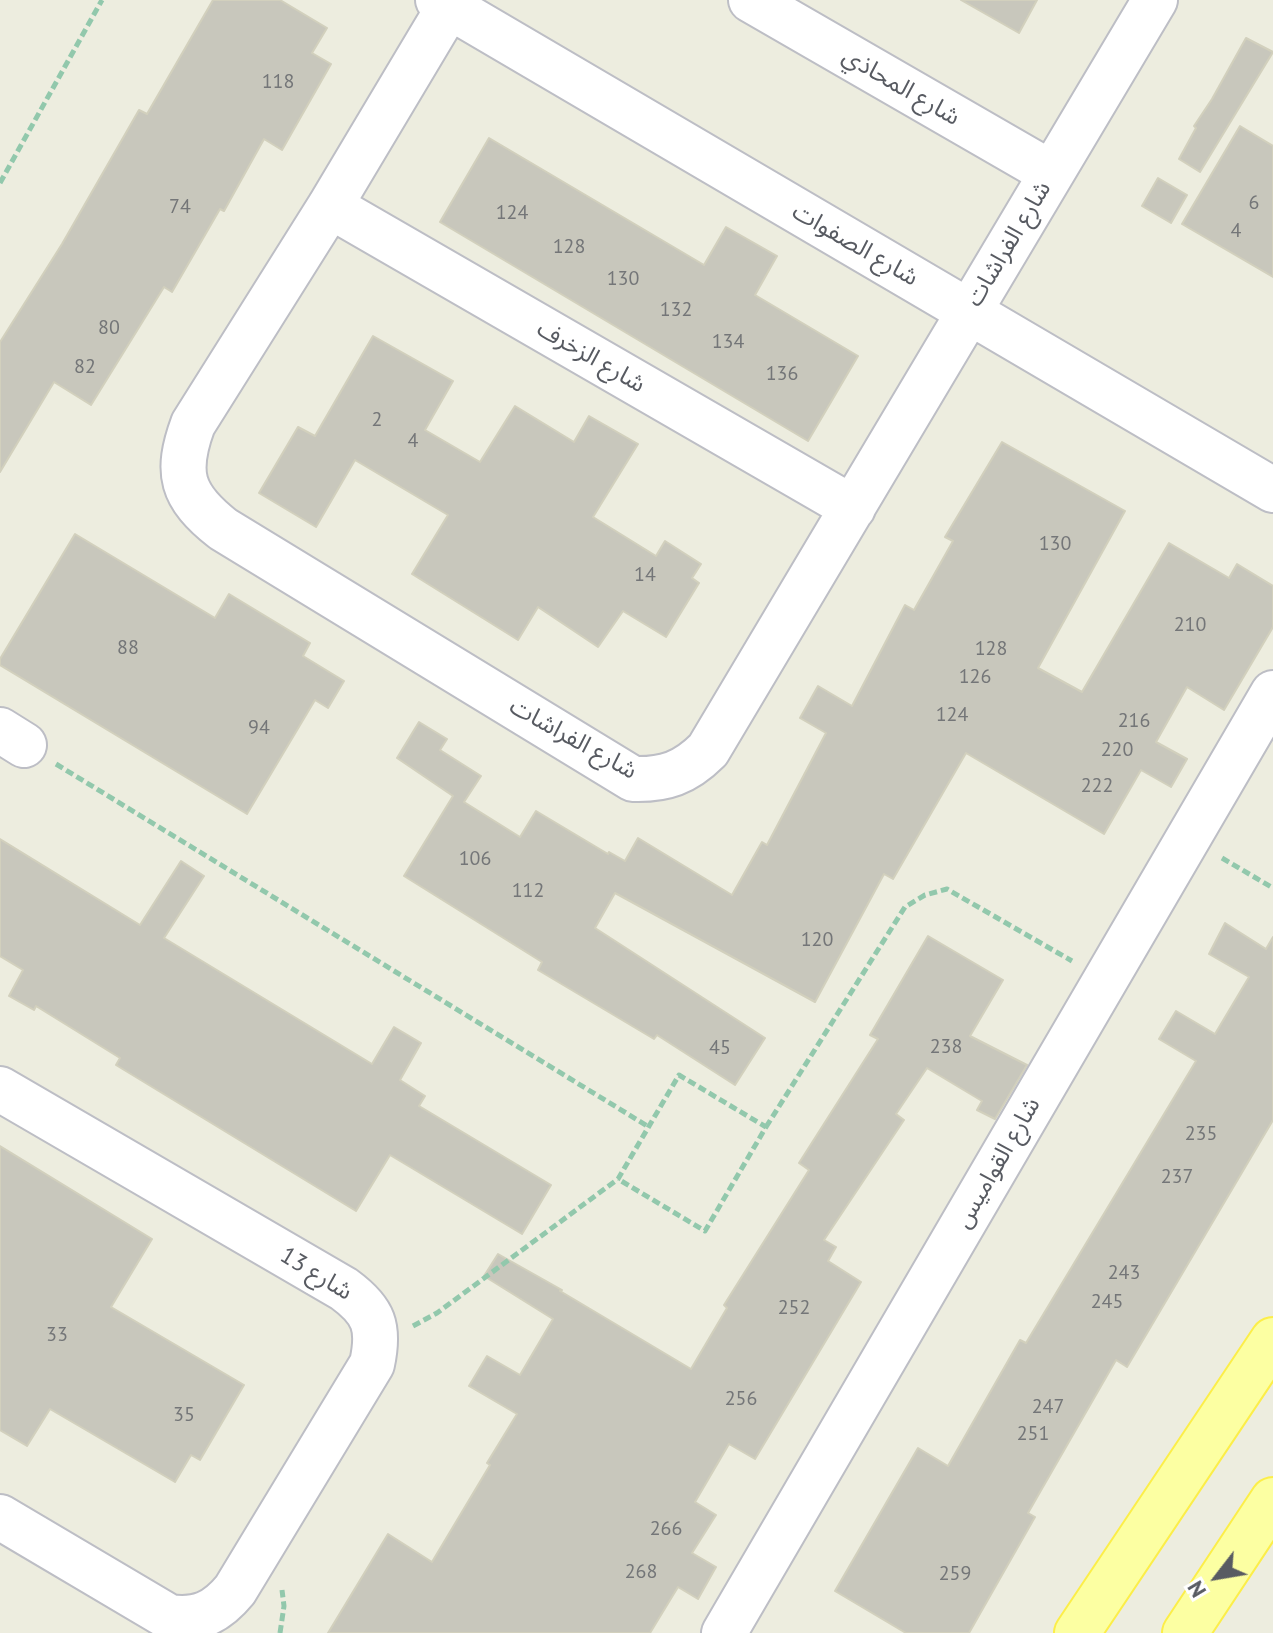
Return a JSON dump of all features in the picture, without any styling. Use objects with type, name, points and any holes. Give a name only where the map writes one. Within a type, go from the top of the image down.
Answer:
[{"type":"main road","points":[[1077,1633],[1273,1340]]},
{"type":"main road","points":[[1185,1633],[1273,1500]]},
{"type":"street","name":"شارع المحاذي","points":[[751,0],[1051,173]]},
{"type":"street","name":"شارع الفراشات","points":[[447,2],[330,206],[193,424],[182,452],[184,483],[199,510],[223,529],[633,779],[655,780],[675,775],[693,765],[708,750],[1155,0]]},
{"type":"street","name":"شارع الصفوات","points":[[447,2],[1273,490]]},
{"type":"street","name":"شارع الزخرف","points":[[330,206],[853,508]]},
{"type":"street","name":"شارع القواميس","points":[[724,1633],[1273,693]]},
{"type":"street","name":"شارع 13","points":[[0,1089],[344,1289],[362,1302],[374,1321],[377,1342]]},
{"type":"street","points":[[0,1517],[169,1617],[188,1619],[206,1615],[223,1605],[235,1590],[372,1364],[377,1342]]},
{"type":"path","points":[[0,183],[102,0]]},
{"type":"path","points":[[12,738],[649,1127]]},
{"type":"path","points":[[1187,838],[1273,888]]},
{"type":"path","points":[[618,1179],[705,1231],[766,1127],[905,907],[925,895],[947,889],[1104,980]]},
{"type":"path","points":[[377,1342],[437,1313],[618,1179],[679,1075],[766,1127]]},
{"type":"building","points":[[213,0],[280,0],[327,28],[312,53],[331,64],[282,150],[264,139],[224,211],[220,209],[172,292],[164,287],[91,405],[54,382],[0,472],[0,342],[62,244],[139,110],[147,114]]},
{"type":"building","points":[[961,0],[1037,0],[1019,33]]},
{"type":"building","points":[[1246,38],[1273,52],[1200,172],[1179,159],[1196,128],[1194,126]]},
{"type":"building","points":[[1240,126],[1273,146],[1273,277],[1182,224]]},
{"type":"building","points":[[489,138],[704,265],[726,227],[777,256],[755,295],[858,356],[808,441],[440,222]]},
{"type":"building","points":[[1158,178],[1187,195],[1171,223],[1142,206]]},
{"type":"building","points":[[373,336],[453,381],[425,430],[480,462],[515,406],[574,442],[589,416],[638,444],[593,517],[656,556],[665,541],[701,564],[692,578],[699,583],[666,637],[623,611],[598,647],[538,607],[518,640],[412,574],[448,515],[355,460],[316,527],[259,493],[298,427],[315,436]]},
{"type":"building","points":[[1002,442],[1125,511],[1038,668],[1082,692],[1169,543],[1229,578],[1237,564],[1273,586],[1273,627],[1224,710],[1187,687],[1156,742],[1187,759],[1171,787],[1141,770],[1104,834],[966,753],[893,879],[884,874],[815,1002],[615,893],[595,928],[765,1038],[735,1085],[657,1035],[654,1039],[538,970],[542,962],[404,876],[453,796],[397,758],[419,722],[447,739],[440,750],[481,776],[464,802],[520,837],[536,811],[625,861],[638,838],[732,895],[762,842],[767,845],[826,733],[800,718],[818,686],[852,706],[905,605],[914,610],[953,541],[945,537]]},
{"type":"building","points":[[75,534],[215,618],[229,594],[310,643],[303,656],[344,681],[328,708],[315,700],[247,814],[0,665],[0,659]]},
{"type":"building","points":[[0,839],[140,925],[181,861],[204,876],[164,938],[372,1064],[394,1027],[421,1043],[400,1080],[425,1096],[419,1106],[551,1185],[522,1234],[390,1155],[356,1211],[116,1065],[120,1058],[36,1006],[34,1010],[9,996],[23,970],[0,956]]},
{"type":"building","points":[[1225,923],[1266,949],[1273,937],[1273,1120],[1127,1367],[1116,1360],[1028,1513],[1035,1517],[969,1633],[906,1633],[835,1591],[918,1448],[948,1466],[1020,1340],[1026,1343],[1196,1061],[1159,1039],[1176,1011],[1215,1034],[1249,977],[1209,954]]},
{"type":"building","points":[[928,936],[1003,980],[970,1036],[1027,1065],[995,1119],[977,1110],[982,1101],[927,1068],[896,1114],[904,1120],[824,1240],[836,1247],[828,1261],[861,1282],[755,1459],[729,1444],[695,1502],[716,1515],[692,1553],[716,1567],[698,1599],[678,1587],[650,1633],[328,1633],[388,1534],[432,1562],[517,1414],[469,1386],[487,1356],[520,1375],[553,1319],[484,1276],[498,1254],[691,1369],[727,1308],[724,1305],[809,1170],[799,1163],[878,1039],[870,1035]]},
{"type":"building","points":[[0,1146],[152,1239],[111,1307],[244,1385],[200,1460],[191,1455],[175,1482],[50,1409],[27,1446],[0,1430]]}]
